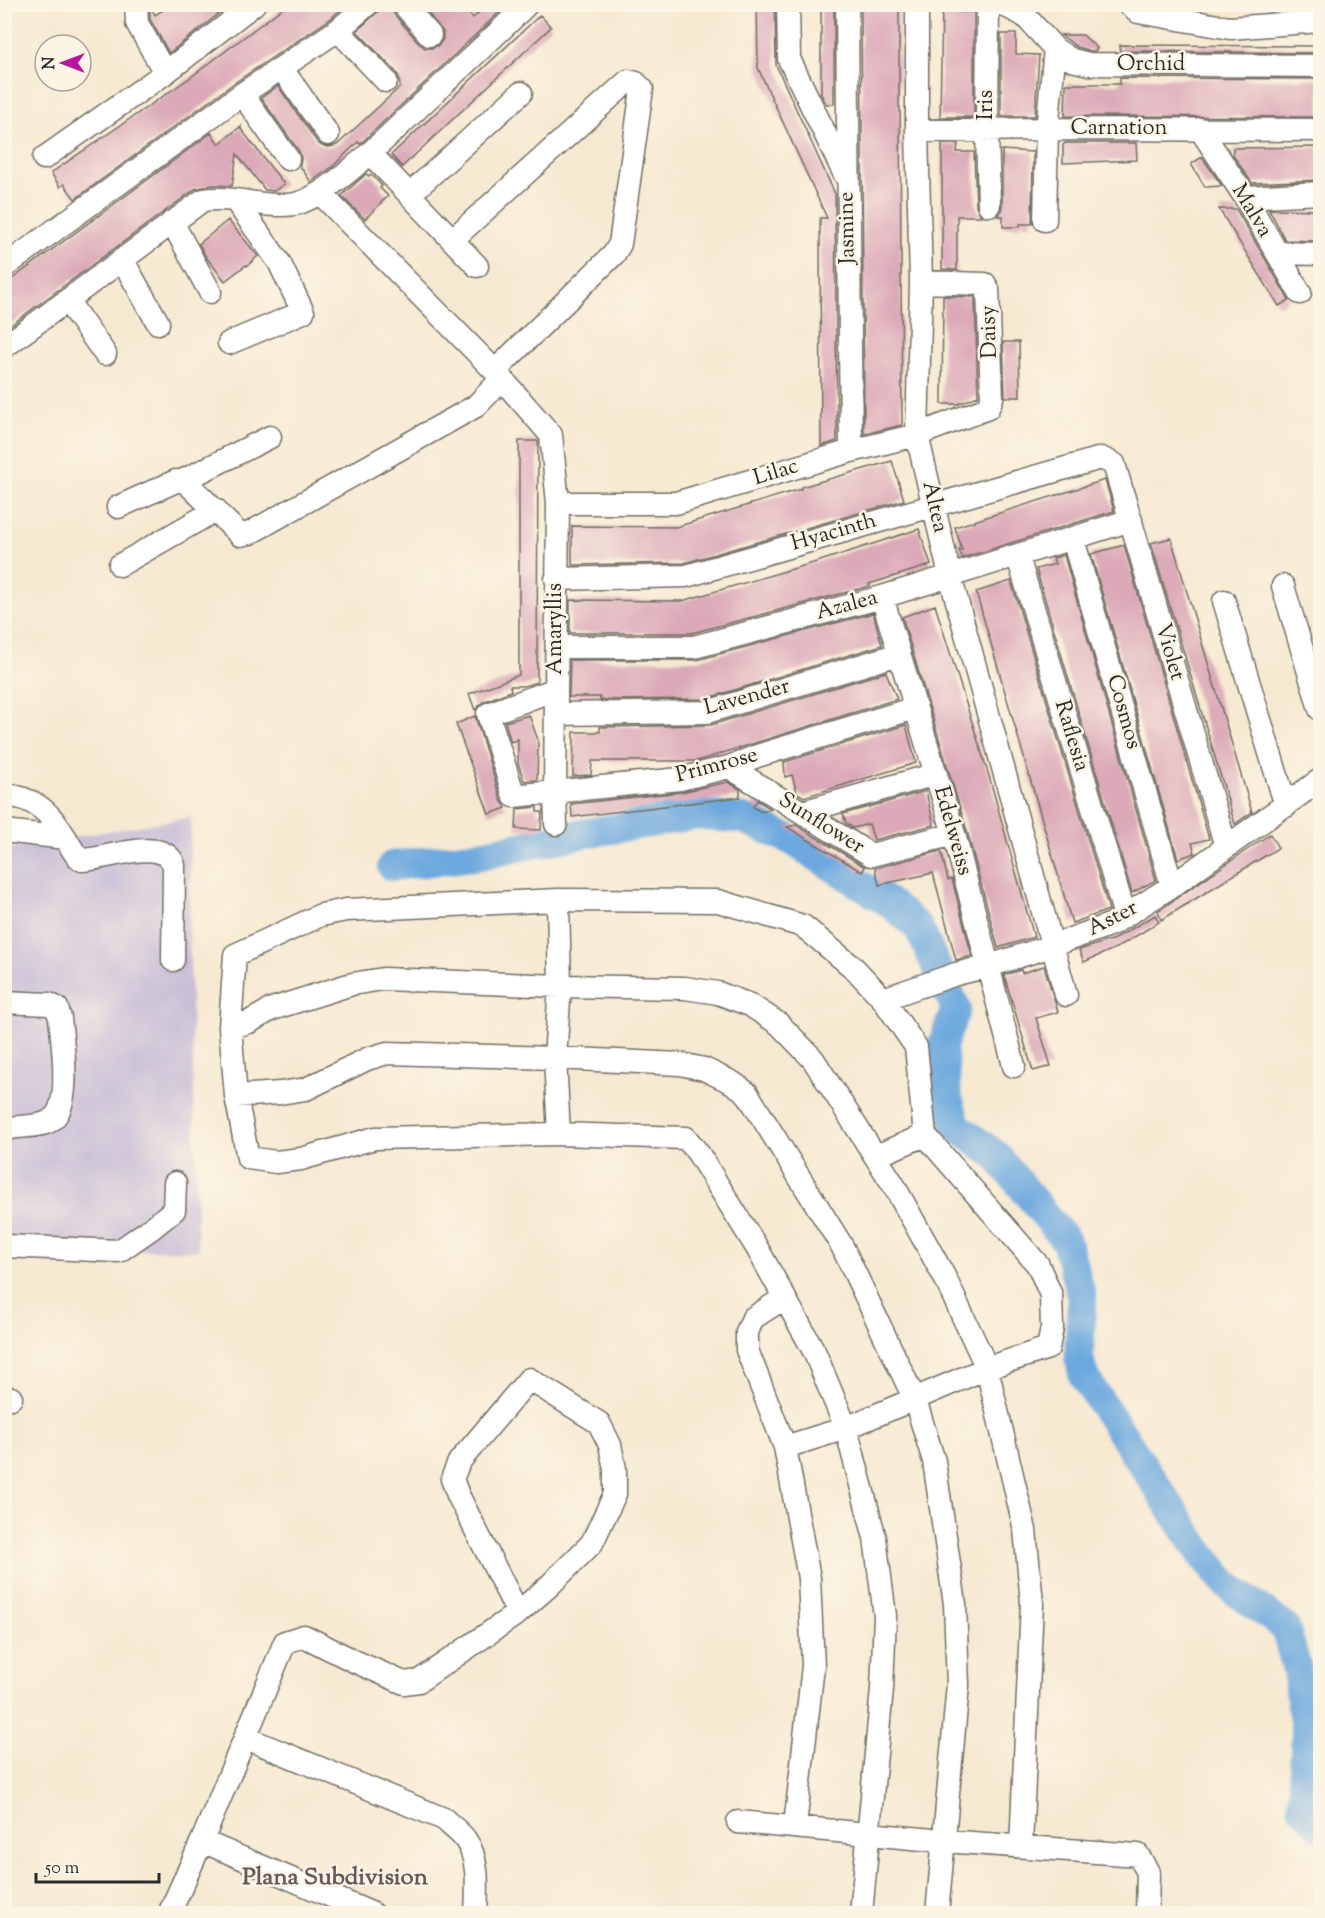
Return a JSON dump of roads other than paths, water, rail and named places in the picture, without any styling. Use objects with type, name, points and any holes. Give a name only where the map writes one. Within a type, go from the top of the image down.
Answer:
[{"type":"street","points":[[136,4],[137,23],[165,73]]},
{"type":"street","points":[[44,158],[165,73],[254,4]]},
{"type":"street","points":[[4,267],[242,94],[338,30],[368,4]]},
{"type":"street","points":[[403,4],[430,35]]},
{"type":"street","points":[[4,346],[68,302],[204,200],[215,198],[296,204],[320,193],[370,153],[527,4]]},
{"type":"street","points":[[788,4],[789,58],[848,182]]},
{"type":"street","name":"Jasmine","points":[[847,4],[851,451]]},
{"type":"street","name":"Altea","points":[[917,4],[917,131],[921,282],[917,435],[950,576],[1066,995]]},
{"type":"street","name":"Iris","points":[[988,4],[989,205]]},
{"type":"street","name":"Orchid","points":[[1002,4],[1025,16],[1055,49],[1072,60],[1089,64],[1320,66]]},
{"type":"street","points":[[1129,4],[1138,12],[1230,28],[1320,21]]},
{"type":"street","points":[[338,30],[386,81]]},
{"type":"street","points":[[1045,220],[1047,129],[1055,49]]},
{"type":"street","points":[[282,69],[328,134]]},
{"type":"street","points":[[118,507],[176,481],[182,481],[187,483],[240,534],[250,533],[476,406],[499,375],[614,254],[620,244],[642,89],[636,83],[628,81],[453,239]]},
{"type":"street","points":[[410,194],[521,93]]},
{"type":"street","points":[[242,94],[288,159]]},
{"type":"street","name":"Malva","points":[[1200,129],[1245,197],[1300,294]]},
{"type":"street","name":"Carnation","points":[[917,131],[1320,130]]},
{"type":"street","points":[[370,153],[477,266]]},
{"type":"street","points":[[320,193],[499,375]]},
{"type":"street","points":[[1245,197],[1320,193]]},
{"type":"street","points":[[229,343],[303,312],[279,262],[235,200]]},
{"type":"street","points":[[172,222],[210,292]]},
{"type":"street","points":[[1276,253],[1320,254]]},
{"type":"street","points":[[123,261],[158,324]]},
{"type":"street","name":"Daisy","points":[[921,282],[985,284],[988,289],[992,398],[988,408]]},
{"type":"street","points":[[68,302],[105,354]]},
{"type":"street","name":"Amaryllis","points":[[499,375],[551,435],[558,503],[556,824]]},
{"type":"street","name":"Lilac","points":[[558,503],[676,503],[851,451],[917,435],[988,408]]},
{"type":"street","points":[[182,481],[270,437]]},
{"type":"street","name":"Hyacinth","points":[[556,579],[686,576],[1101,458],[1108,460]]},
{"type":"street","name":"Violet","points":[[1108,460],[1114,464],[1226,848]]},
{"type":"street","points":[[120,564],[216,510]]},
{"type":"street","name":"Azalea","points":[[557,647],[694,647],[882,597],[1018,557],[1131,520]]},
{"type":"street","name":"Cosmos","points":[[1074,539],[1172,886]]},
{"type":"street","name":"Raflesia","points":[[1018,557],[1125,916]]},
{"type":"street","points":[[1283,586],[1320,710]]},
{"type":"street","name":"Edelweiss","points":[[882,597],[954,834],[1014,1066]]},
{"type":"street","points":[[1224,601],[1286,806]]},
{"type":"street","name":"Lavender","points":[[556,714],[707,712],[898,654]]},
{"type":"street","name":"Primrose","points":[[556,689],[488,714],[513,796],[680,779],[915,708]]},
{"type":"street","name":"Sunflower","points":[[729,766],[871,855],[954,834]]},
{"type":"street","points":[[802,812],[936,774]]},
{"type":"street","name":"Aster","points":[[883,999],[956,974],[1051,946],[1112,924],[1172,886],[1320,780]]},
{"type":"street","points":[[4,795],[25,798],[41,807],[57,824],[75,855],[82,860],[125,851],[166,854],[172,858],[174,865],[173,960]]},
{"type":"street","points":[[4,831],[66,838]]},
{"type":"street","points":[[558,900],[560,986],[555,1058],[559,1134]]},
{"type":"street","points":[[785,1447],[846,1428],[987,1368],[1048,1348],[1053,1329],[1051,1295],[1038,1265],[925,1135],[916,1047],[883,999],[855,969],[803,926],[718,901],[558,900],[346,910],[321,915],[235,955],[230,1027],[236,1096],[248,1158],[276,1162],[301,1159],[375,1138],[559,1134],[686,1138],[698,1153],[757,1248],[814,1351],[846,1428],[875,1538],[885,1616],[882,1689],[861,1914]]},
{"type":"street","points":[[230,1027],[249,1022],[272,1009],[352,984],[382,979],[685,988],[718,993],[750,1005],[779,1024],[813,1059],[893,1184],[944,1276],[987,1368],[1025,1530],[1032,1603],[1021,1846]]},
{"type":"street","points":[[4,1002],[49,1004],[57,1008],[60,1018],[65,1089],[58,1115],[48,1122],[4,1127]]},
{"type":"street","points":[[236,1096],[306,1089],[367,1059],[387,1053],[680,1064],[704,1069],[733,1083],[747,1093],[842,1246],[915,1400],[934,1461],[955,1604],[957,1685],[937,1914]]},
{"type":"street","points":[[876,1156],[925,1135]]},
{"type":"street","points":[[4,1245],[119,1251],[174,1210],[175,1183]]},
{"type":"street","points":[[784,1298],[753,1318],[747,1332],[747,1350],[785,1447],[809,1578],[812,1655],[795,1826]]},
{"type":"street","points":[[169,1914],[285,1642],[304,1636],[404,1683],[419,1681],[518,1613],[592,1543],[615,1494],[615,1469],[610,1445],[599,1423],[529,1379],[459,1462],[452,1479],[518,1613]]},
{"type":"street","points":[[246,1738],[444,1819],[466,1840],[475,1863],[476,1914]]},
{"type":"street","points":[[738,1822],[1138,1855],[1148,1872],[1147,1914]]},
{"type":"street","points":[[202,1841],[373,1914]]},
{"type":"waterway","points":[[392,866],[480,855],[581,834],[699,815],[744,819],[791,840],[892,905],[918,927],[956,1008],[942,1046],[947,1096],[957,1127],[996,1155],[1066,1241],[1082,1298],[1079,1357],[1084,1377],[1201,1553],[1228,1586],[1285,1627],[1297,1669],[1306,1735],[1302,1806],[1320,1826]]},
{"type":"district","name":"Plana Subdivision","points":[[335,1878]]}]
